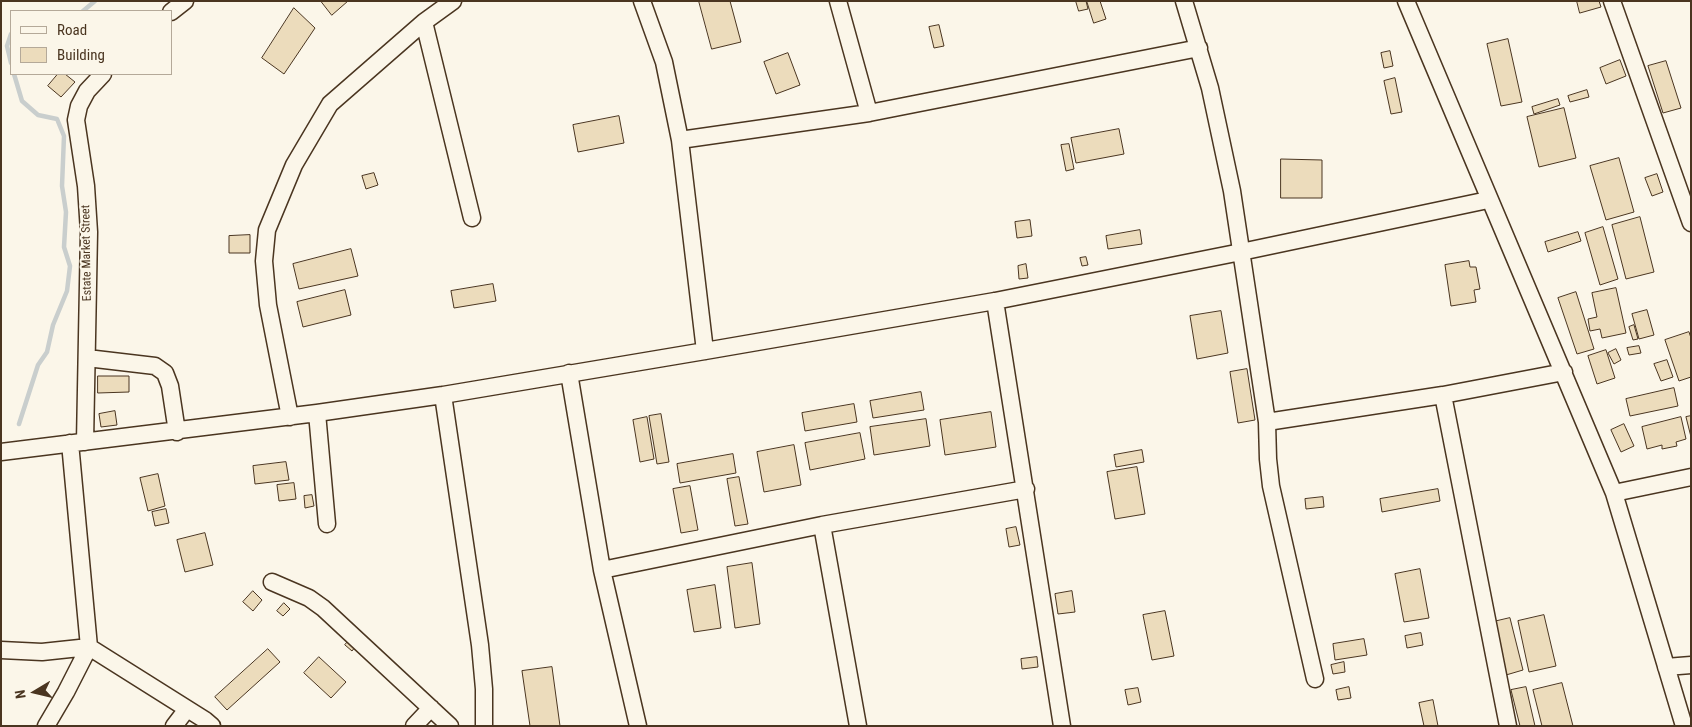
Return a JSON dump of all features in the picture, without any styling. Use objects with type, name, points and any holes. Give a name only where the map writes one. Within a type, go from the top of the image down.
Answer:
[{"type":"street","points":[[172,11],[185,1]]},
{"type":"street","points":[[290,417],[268,305],[264,261],[267,230],[294,164],[330,104],[424,22],[453,1]]},
{"type":"street","points":[[642,1],[664,62],[680,140],[705,351]]},
{"type":"street","points":[[838,1],[869,113]]},
{"type":"street","points":[[1184,1],[1199,48],[1220,130],[1232,191],[1266,422],[1271,486],[1314,679]]},
{"type":"street","points":[[1406,1],[1488,200],[1564,372],[1614,493],[1684,726]]},
{"type":"street","points":[[1612,1],[1691,223]]},
{"type":"street","points":[[424,22],[472,218]]},
{"type":"street","points":[[680,140],[869,113],[1199,48]]},
{"type":"street","name":"Estate Market Street","points":[[89,647],[78,442],[87,358],[89,232],[86,186],[76,120],[79,106],[87,91],[102,75]]},
{"type":"street","points":[[1,452],[290,417],[443,395],[705,351],[995,300],[1241,252],[1488,200]]},
{"type":"street","points":[[995,300],[1062,726]]},
{"type":"street","points":[[87,358],[154,366],[164,373],[170,386],[177,432]]},
{"type":"street","points":[[1266,422],[1443,395],[1564,372]]},
{"type":"street","points":[[569,373],[602,570],[638,726]]},
{"type":"street","points":[[443,395],[480,644],[484,689],[484,726]]},
{"type":"street","points":[[1443,395],[1508,726]]},
{"type":"street","points":[[317,413],[327,524]]},
{"type":"street","points":[[1614,493],[1691,478]]},
{"type":"street","points":[[602,570],[822,525],[1026,489]]},
{"type":"street","points":[[822,525],[858,726]]},
{"type":"street","points":[[272,582],[309,598],[324,608],[450,726]]},
{"type":"street","points":[[1,650],[42,652],[89,647],[212,726]]},
{"type":"street","points":[[46,726],[89,647]]},
{"type":"street","points":[[1666,667],[1691,664]]},
{"type":"street","points":[[414,726],[431,708]]},
{"type":"street","points":[[174,726],[187,709]]},
{"type":"building","points":[[321,1],[348,1],[332,15]]},
{"type":"building","points":[[699,1],[730,1],[741,42],[712,49]]},
{"type":"building","points":[[1076,1],[1086,1],[1088,9],[1079,11]]},
{"type":"building","points":[[1087,1],[1100,1],[1106,19],[1094,23]]},
{"type":"building","points":[[1577,1],[1599,1],[1601,7],[1580,13]]},
{"type":"building","points":[[294,8],[315,28],[284,74],[262,58]]},
{"type":"building","points":[[939,25],[944,46],[934,48],[929,27]]},
{"type":"building","points":[[1508,39],[1522,102],[1501,106],[1487,44]]},
{"type":"building","points":[[1390,51],[1393,66],[1384,68],[1381,53]]},
{"type":"building","points":[[788,53],[800,85],[776,94],[764,62]]},
{"type":"building","points":[[1620,60],[1626,76],[1606,84],[1600,68]]},
{"type":"building","points":[[1666,61],[1681,108],[1663,113],[1648,66]]},
{"type":"building","points":[[57,75],[66,75],[75,82],[61,97],[48,86]]},
{"type":"building","points":[[1395,78],[1402,112],[1391,114],[1384,81]]},
{"type":"building","points":[[1587,90],[1589,97],[1570,102],[1568,96]]},
{"type":"building","points":[[1558,99],[1560,105],[1534,114],[1532,107]]},
{"type":"building","points":[[1564,108],[1576,158],[1539,167],[1527,117]]},
{"type":"building","points":[[619,116],[624,143],[578,152],[573,125]]},
{"type":"building","points":[[1119,129],[1124,154],[1076,163],[1071,138]]},
{"type":"building","points":[[1069,144],[1074,169],[1066,171],[1061,145]]},
{"type":"building","points":[[1619,158],[1634,212],[1606,220],[1590,166]]},
{"type":"building","points":[[1281,159],[1322,160],[1322,198],[1281,198]]},
{"type":"building","points":[[374,173],[378,185],[366,189],[362,176]]},
{"type":"building","points":[[1657,174],[1663,192],[1652,196],[1645,178]]},
{"type":"building","points":[[1640,217],[1654,272],[1626,279],[1612,225]]},
{"type":"building","points":[[1030,220],[1032,236],[1017,238],[1015,222]]},
{"type":"building","points":[[1603,227],[1618,279],[1600,285],[1585,233]]},
{"type":"building","points":[[1140,230],[1142,244],[1108,249],[1106,236]]},
{"type":"building","points":[[1578,232],[1581,241],[1548,252],[1545,242]]},
{"type":"building","points":[[250,235],[250,253],[229,253],[229,236]]},
{"type":"building","points":[[351,249],[358,276],[299,289],[293,264]]},
{"type":"building","points":[[1086,257],[1088,265],[1082,266],[1080,258]]},
{"type":"building","points":[[1469,261],[1470,267],[1476,267],[1480,289],[1474,290],[1476,302],[1451,306],[1445,265]]},
{"type":"building","points":[[1026,264],[1028,278],[1019,279],[1018,266]]},
{"type":"building","points":[[493,284],[496,301],[454,308],[451,291]]},
{"type":"building","points":[[1616,288],[1626,333],[1602,338],[1600,329],[1590,331],[1588,319],[1597,317],[1592,293]]},
{"type":"building","points":[[345,290],[351,315],[303,327],[297,302]]},
{"type":"building","points":[[1576,292],[1594,349],[1577,354],[1558,298]]},
{"type":"building","points":[[1647,310],[1654,335],[1639,339],[1632,314]]},
{"type":"building","points":[[1221,311],[1228,353],[1197,359],[1190,316]]},
{"type":"building","points":[[1634,325],[1638,339],[1633,340],[1629,327]]},
{"type":"building","points":[[1689,332],[1691,338],[1691,377],[1679,381],[1665,340]]},
{"type":"building","points":[[1639,346],[1641,353],[1629,355],[1627,348]]},
{"type":"building","points":[[1616,349],[1621,360],[1614,364],[1608,353]]},
{"type":"building","points":[[1606,350],[1615,378],[1597,384],[1588,356]]},
{"type":"building","points":[[1667,360],[1673,377],[1661,381],[1654,364]]},
{"type":"building","points":[[1247,369],[1255,420],[1238,423],[1230,372]]},
{"type":"building","points":[[98,376],[129,376],[129,392],[98,393]]},
{"type":"building","points":[[1674,388],[1678,406],[1630,416],[1626,399]]},
{"type":"building","points":[[921,392],[924,410],[873,418],[870,401]]},
{"type":"building","points":[[854,404],[857,422],[805,431],[802,413]]},
{"type":"building","points":[[115,411],[117,425],[101,427],[99,414]]},
{"type":"building","points":[[991,412],[996,447],[945,455],[940,420]]},
{"type":"building","points":[[661,414],[669,462],[657,464],[649,416]]},
{"type":"building","points":[[1691,416],[1691,437],[1686,417]]},
{"type":"building","points":[[647,417],[654,459],[640,462],[633,420]]},
{"type":"building","points":[[1681,417],[1686,439],[1676,442],[1677,446],[1662,449],[1662,445],[1647,449],[1642,427]]},
{"type":"building","points":[[926,419],[930,446],[874,455],[870,427]]},
{"type":"building","points":[[1624,424],[1634,446],[1621,452],[1611,430]]},
{"type":"building","points":[[860,433],[865,459],[810,470],[805,443]]},
{"type":"building","points":[[794,445],[801,485],[764,492],[757,452]]},
{"type":"building","points":[[1142,450],[1144,462],[1116,467],[1114,455]]},
{"type":"building","points":[[733,454],[736,473],[680,483],[677,464]]},
{"type":"building","points":[[286,462],[289,480],[255,484],[253,466]]},
{"type":"building","points":[[1137,467],[1145,514],[1115,519],[1107,472]]},
{"type":"building","points":[[158,474],[165,506],[148,511],[140,478]]},
{"type":"building","points":[[739,477],[748,524],[735,526],[727,479]]},
{"type":"building","points":[[294,483],[296,499],[279,501],[277,485]]},
{"type":"building","points":[[690,486],[698,530],[681,533],[673,489]]},
{"type":"building","points":[[1438,489],[1440,501],[1382,512],[1380,499]]},
{"type":"building","points":[[312,495],[314,506],[305,508],[304,496]]},
{"type":"building","points":[[1323,497],[1324,507],[1306,509],[1305,499]]},
{"type":"building","points":[[166,509],[169,523],[155,526],[152,512]]},
{"type":"building","points":[[1016,527],[1020,545],[1009,547],[1006,529]]},
{"type":"building","points":[[205,533],[213,565],[185,572],[177,540]]},
{"type":"building","points":[[752,563],[760,624],[735,628],[727,567]]},
{"type":"building","points":[[1420,569],[1429,618],[1404,622],[1395,574]]},
{"type":"building","points":[[715,585],[721,628],[694,632],[687,590]]},
{"type":"building","points":[[253,591],[262,600],[253,611],[243,602]]},
{"type":"building","points":[[1072,591],[1075,612],[1058,614],[1055,594]]},
{"type":"building","points":[[284,603],[290,609],[283,616],[277,611]]},
{"type":"building","points":[[1165,611],[1174,656],[1152,660],[1143,615]]},
{"type":"building","points":[[1544,615],[1556,666],[1529,672],[1518,621]]},
{"type":"building","points":[[1510,618],[1523,670],[1506,675],[1493,622]]},
{"type":"building","points":[[1421,633],[1423,645],[1407,648],[1405,636]]},
{"type":"building","points":[[352,637],[359,642],[352,651],[345,645]]},
{"type":"building","points":[[1364,639],[1367,655],[1335,660],[1333,644]]},
{"type":"building","points":[[268,649],[280,662],[227,710],[215,697]]},
{"type":"building","points":[[319,657],[346,682],[331,698],[304,673]]},
{"type":"building","points":[[1037,657],[1038,667],[1022,669],[1021,659]]},
{"type":"building","points":[[1344,662],[1345,672],[1333,674],[1331,665]]},
{"type":"building","points":[[552,667],[560,726],[530,726],[522,671]]},
{"type":"building","points":[[1562,683],[1573,726],[1542,726],[1533,690]]},
{"type":"building","points":[[1349,687],[1351,698],[1338,700],[1336,690]]},
{"type":"building","points":[[1526,687],[1535,726],[1520,726],[1511,690]]},
{"type":"building","points":[[1138,688],[1141,702],[1128,705],[1125,690]]},
{"type":"building","points":[[1433,700],[1438,726],[1424,726],[1419,703]]},
{"type":"waterway","points":[[84,10],[95,1]]},
{"type":"waterway","points":[[10,37],[7,46],[10,59]]},
{"type":"waterway","points":[[14,75],[22,101],[38,115],[57,119],[64,136],[62,186],[66,212],[64,247],[70,266],[67,291],[53,325],[47,352],[38,365],[19,424]]}]
